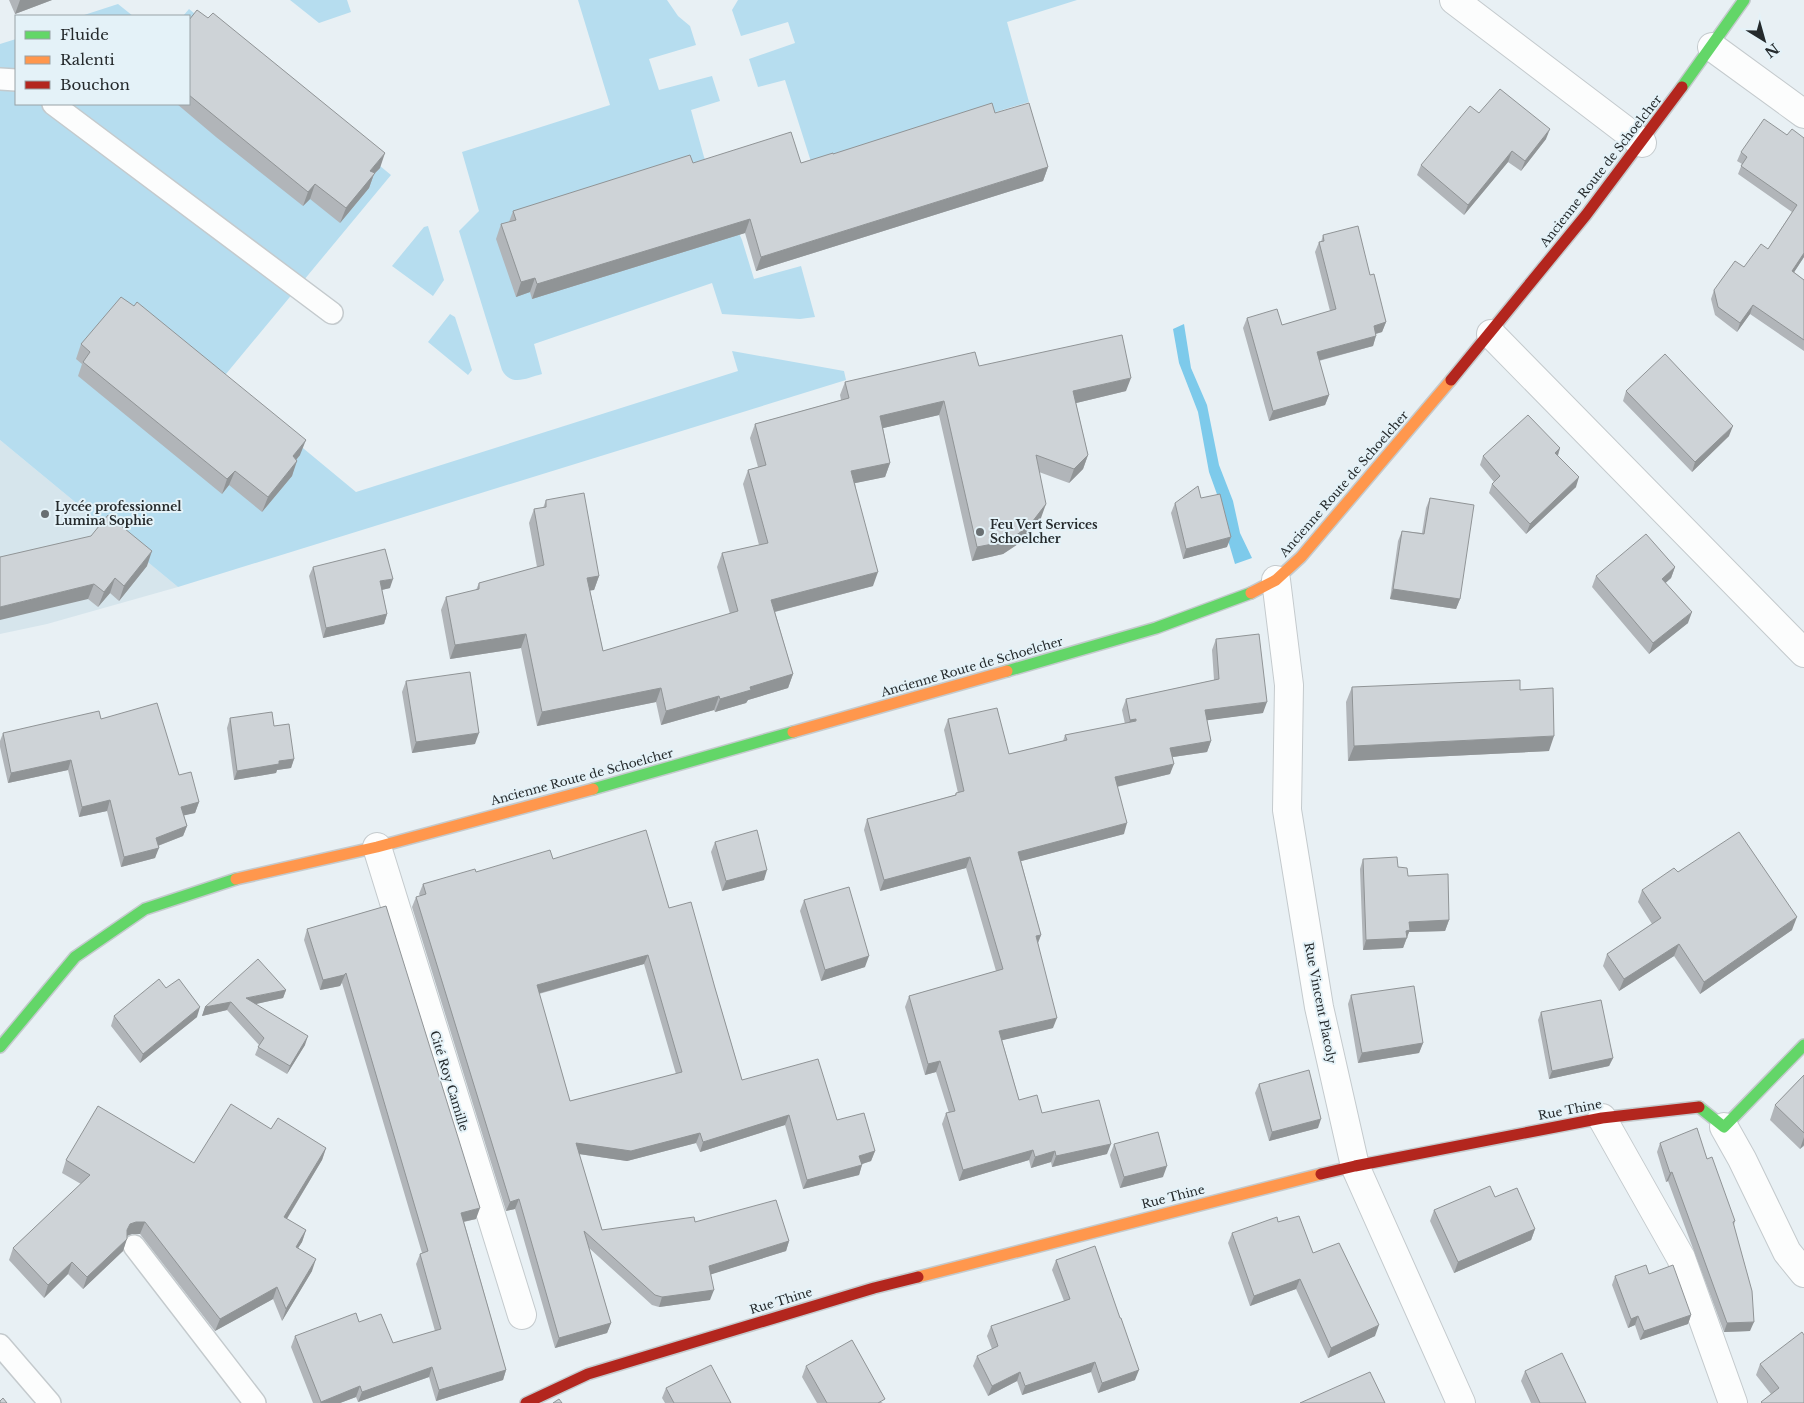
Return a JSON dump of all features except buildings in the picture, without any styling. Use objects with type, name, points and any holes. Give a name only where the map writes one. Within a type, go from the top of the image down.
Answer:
[{"type":"main road","name":"Ancienne Route de Schoelcher","points":[[3,1038],[75,957],[145,908],[228,881],[377,847],[812,728],[1146,631],[1243,597],[1276,580],[1301,557],[1491,334],[1642,143],[1744,0]]},
{"type":"main road","points":[[1724,1127],[1804,1045]]},
{"type":"main road","name":"Rue Thine","points":[[526,1403],[588,1374],[874,1288],[1355,1166],[1602,1118],[1701,1107],[1724,1127]]},
{"type":"street","points":[[1454,0],[1642,143]]},
{"type":"street","points":[[1712,47],[1804,114]]},
{"type":"street","points":[[1491,334],[1804,653]]},
{"type":"street","name":"Rue Vincent Placoly","points":[[1276,580],[1290,685],[1287,810],[1319,1007],[1355,1166],[1461,1403]]},
{"type":"street","name":"Cité Roy Camille","points":[[377,847],[522,1315]]},
{"type":"street","points":[[1602,1118],[1681,1258],[1733,1403]]},
{"type":"street","points":[[1724,1127],[1742,1159],[1787,1252],[1804,1273]]},
{"type":"lane","points":[[0,79],[15,80]]},
{"type":"lane","points":[[54,105],[332,313]]},
{"type":"lane","points":[[134,1246],[255,1403]]},
{"type":"lane","points":[[0,1345],[50,1403]]},
{"type":"shaded area","points":[[290,0],[347,0],[351,12],[319,23]]},
{"type":"shaded area","points":[[578,0],[667,0],[678,16],[690,26],[696,45],[649,59],[659,90],[712,76],[720,101],[691,110],[704,157],[742,240],[754,279],[801,266],[815,317],[800,319],[722,314],[712,283],[534,344],[542,374],[515,380],[506,375],[502,370],[459,231],[479,211],[462,152],[610,105]]},
{"type":"shaded area","points":[[738,0],[1077,0],[1007,22],[1029,102],[813,168],[785,80],[758,87],[749,59],[795,43],[788,22],[741,36],[732,10]]},
{"type":"shaded area","points":[[118,4],[132,15],[84,15]]},
{"type":"shaded area","points":[[189,9],[391,175],[221,380],[356,492],[738,371],[732,351],[844,371],[846,380],[178,587],[0,440],[0,44],[15,39],[15,105],[190,105],[190,15],[184,15]]},
{"type":"shaded area","points":[[428,226],[444,280],[433,296],[392,266],[424,227]]},
{"type":"shaded area","points":[[450,314],[455,317],[472,370],[468,375],[428,342]]},
{"type":"shaded area","name":"Lycée professionnel Lumina Sophie","points":[[0,440],[178,587],[47,624],[0,634]]},
{"type":"water","points":[[1184,324],[1191,368],[1207,405],[1219,465],[1233,501],[1240,533],[1252,558],[1235,564],[1227,537],[1223,511],[1209,472],[1198,412],[1179,363],[1173,329]]},
{"type":"traffic: fast","points":[[1682,87],[1744,0]]},
{"type":"traffic: fast","points":[[1007,671],[1156,628],[1251,593]]},
{"type":"traffic: fast","points":[[593,789],[793,732]]},
{"type":"traffic: fast","points":[[0,1047],[75,957],[145,909],[236,879]]},
{"type":"traffic: fast","points":[[1699,1107],[1724,1127],[1804,1045]]},
{"type":"traffic: slow","points":[[1251,593],[1276,580],[1301,557],[1451,380]]},
{"type":"traffic: slow","points":[[793,732],[1007,671]]},
{"type":"traffic: slow","points":[[236,879],[377,847],[593,789]]},
{"type":"traffic: slow","points":[[918,1277],[1321,1174]]},
{"type":"traffic: jam","points":[[1451,380],[1586,215],[1682,87]]},
{"type":"traffic: jam","points":[[1321,1174],[1602,1118],[1699,1107]]},
{"type":"traffic: jam","points":[[526,1403],[588,1374],[874,1288],[918,1277]]},
{"type":"place","name":"Lycée professionnel Lumina Sophie","points":[[45,514]]},
{"type":"place","name":"Feu Vert Services Schoelcher","points":[[980,532]]}]
